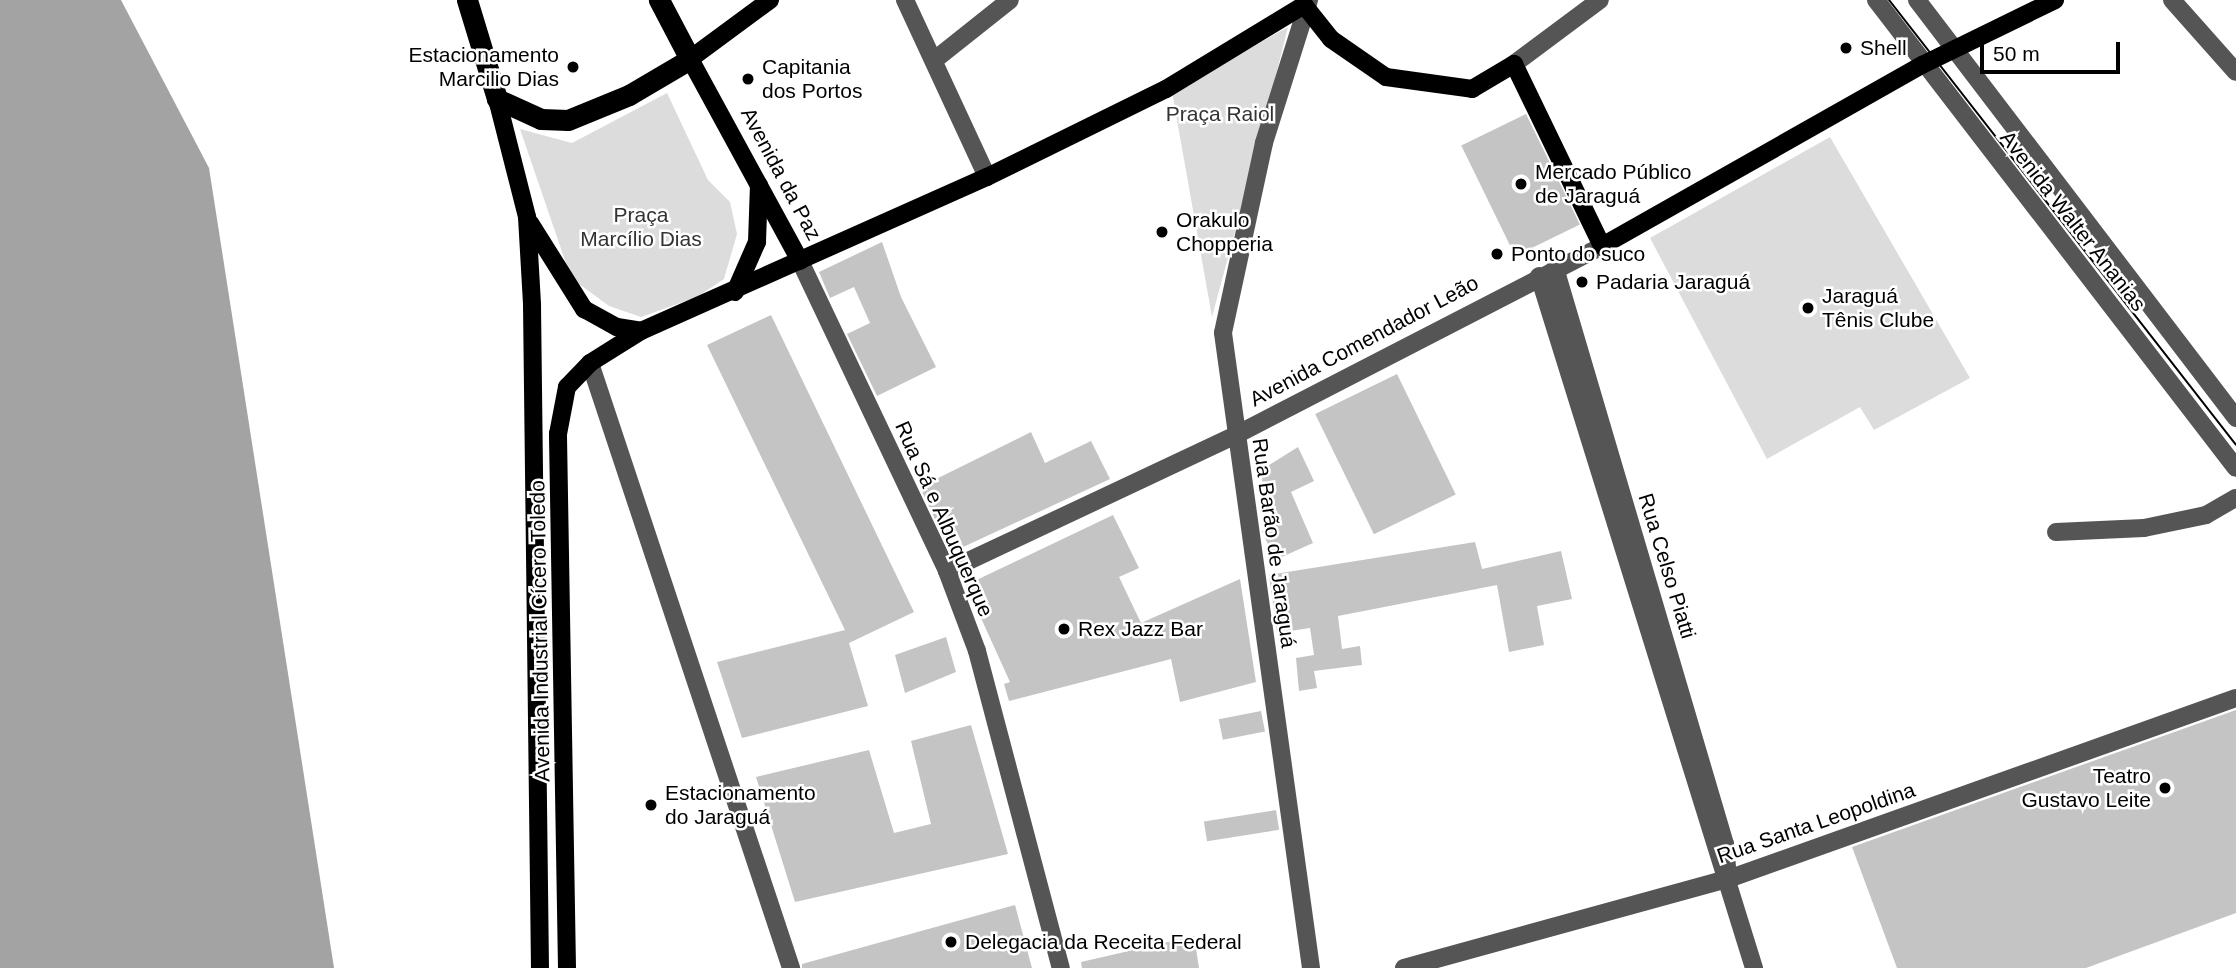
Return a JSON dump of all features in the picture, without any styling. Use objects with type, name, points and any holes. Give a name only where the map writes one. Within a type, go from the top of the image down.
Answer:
[{"type":"highway","points":[[467,0],[497,99],[541,119],[568,120],[629,95],[690,60]]},
{"type":"highway","name":"Avenida da Paz","points":[[659,0],[690,60]]},
{"type":"main road","points":[[690,60],[770,0]]},
{"type":"main road","name":"Avenida Comendador Leão","points":[[1602,246],[1922,65],[2055,0]]},
{"type":"main road","points":[[1304,2],[1331,39],[1386,77],[1472,89],[1514,64],[1602,246]]},
{"type":"main road","name":"Avenida Industrial Cícero Toledo","points":[[566,968],[558,434],[567,387],[590,363],[641,331],[735,292],[987,177],[1166,89],[1304,2]]},
{"type":"main road","name":"Avenida da Paz","points":[[690,60],[759,180],[800,261]]},
{"type":"main road","points":[[497,99],[527,217],[584,309],[617,327],[641,331]]},
{"type":"main road","points":[[735,292],[757,242],[759,180]]},
{"type":"main road","name":"Avenida Industrial Cícero Toledo","points":[[527,217],[540,968]]},
{"type":"street","points":[[905,0],[937,58],[987,177]]},
{"type":"street","points":[[937,58],[1010,0]]},
{"type":"street","points":[[1514,64],[1600,0]]},
{"type":"street","name":"Avenida Walter Ananias","points":[[1876,0],[1922,65],[2236,468]]},
{"type":"street","name":"Avenida Walter Ananias","points":[[1917,0],[2236,418]]},
{"type":"street","points":[[2172,0],[2236,72]]},
{"type":"street","name":"Rua Barão de Jaraguá","points":[[1304,2],[1227,297],[1223,333],[1311,968]]},
{"type":"street","name":"Avenida Comendador Leão","points":[[947,571],[1236,435],[1547,272],[1602,246]]},
{"type":"street","name":"Rua Sá e Albuquerque","points":[[800,261],[947,571],[1006,750],[1061,968]]},
{"type":"street","name":"Rua Celso Piatti","points":[[1547,272],[1726,844],[1728,879],[1754,968]]},
{"type":"street","points":[[590,363],[791,968]]},
{"type":"street","points":[[2056,532],[2144,527],[2206,515],[2236,498]]},
{"type":"street","name":"Rua Santa Leopoldina","points":[[1404,968],[1728,879],[2236,698]]},
{"type":"green space","name":"Praça Raiol","points":[[1288,27],[1259,142],[1212,317],[1172,92]]},
{"type":"green space","name":"Praça Marcílio Dias","points":[[667,93],[708,180],[730,202],[737,234],[724,279],[697,297],[641,317],[609,306],[571,278],[520,129],[572,143]]},
{"type":"green space","name":"Jaraguá Tênis Clube","points":[[1830,137],[1970,378],[1874,430],[1860,407],[1767,459],[1650,238]]},
{"type":"shaded area","points":[[0,0],[121,0],[209,168],[334,968],[0,968]]},
{"type":"building","name":"Mercado Público de Jaraguá","points":[[1526,114],[1580,225],[1515,256],[1461,146]]},
{"type":"building","points":[[882,242],[901,297],[936,367],[877,396],[847,334],[870,323],[854,287],[830,298],[819,272]]},
{"type":"building","points":[[771,315],[914,612],[849,643],[868,706],[742,738],[717,662],[845,630],[707,345]]},
{"type":"building","points":[[1397,374],[1456,494],[1374,534],[1315,414]]},
{"type":"building","points":[[1031,432],[1045,463],[1091,441],[1110,479],[961,548],[947,545],[920,487]]},
{"type":"building","points":[[1298,447],[1314,481],[1291,492],[1313,543],[1275,560],[1262,531],[1282,522],[1258,472]]},
{"type":"building","points":[[1113,515],[1139,568],[1119,577],[1141,623],[1240,579],[1256,682],[1180,702],[1171,659],[1009,701],[1004,684],[1010,682],[966,585]]},
{"type":"building","points":[[1475,542],[1482,569],[1561,551],[1572,599],[1537,606],[1544,645],[1509,652],[1497,585],[1338,616],[1342,649],[1360,646],[1362,665],[1314,671],[1317,688],[1299,691],[1296,658],[1314,655],[1310,628],[1277,633],[1269,575]]},
{"type":"building","points":[[946,637],[956,672],[905,693],[895,655]]},
{"type":"building","points":[[2236,710],[2236,913],[2086,968],[1897,968],[1852,847]]},
{"type":"building","points":[[1261,711],[1265,732],[1223,740],[1219,719]]},
{"type":"building","points":[[971,725],[1008,854],[795,902],[756,777],[869,750],[894,833],[931,824],[911,741]]},
{"type":"building","points":[[1276,810],[1279,830],[1207,841],[1204,821]]},
{"type":"building","name":"Delegacia da Receita Federal","points":[[1015,905],[1032,968],[802,968],[802,964]]},
{"type":"building","points":[[1194,936],[1199,968],[1082,968],[1081,962]]},
{"type":"tram line","points":[[1889,0],[2236,445]]},
{"type":"place","name":"Shell","points":[[1846,48]]},
{"type":"place","name":"Estacionamento Marcilio Dias","points":[[573,67]]},
{"type":"place","name":"Capitania dos Portos","points":[[748,79]]},
{"type":"place","name":"Mercado Público de Jaraguá","points":[[1521,184]]},
{"type":"place","name":"Orakulo Chopperia","points":[[1162,232]]},
{"type":"place","name":"Ponto do suco","points":[[1497,254]]},
{"type":"place","name":"Padaria Jaraguá","points":[[1582,282]]},
{"type":"place","name":"Jaraguá Tênis Clube","points":[[1808,308]]},
{"type":"place","name":"Rex Jazz Bar","points":[[1064,629]]},
{"type":"place","name":"Teatro Gustavo Leite","points":[[2165,788]]},
{"type":"place","name":"Estacionamento do Jaraguá","points":[[651,805]]},
{"type":"place","name":"Delegacia da Receita Federal","points":[[951,942]]}]
